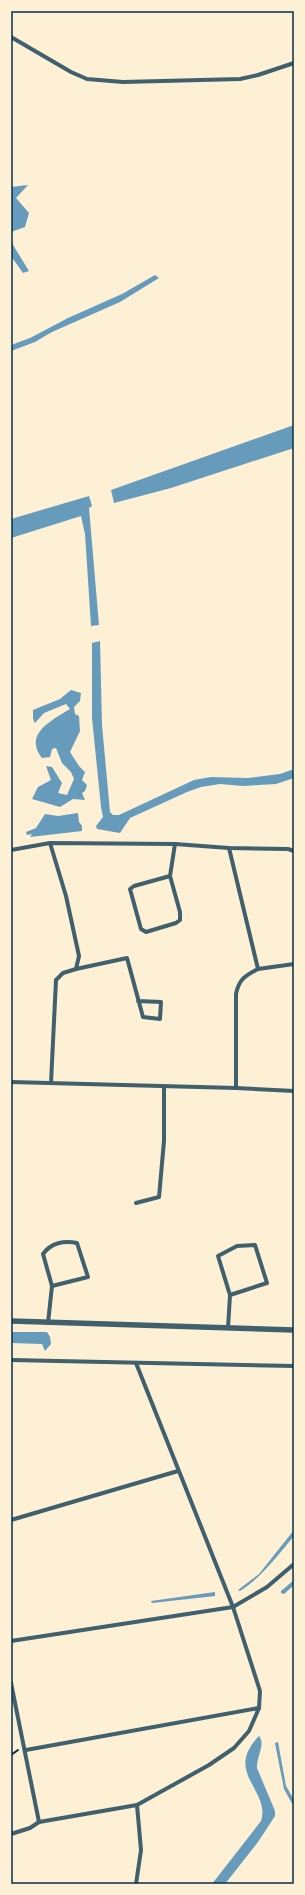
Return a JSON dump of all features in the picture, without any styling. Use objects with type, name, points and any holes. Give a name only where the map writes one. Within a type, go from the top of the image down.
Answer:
[{"type":"street","points":[[11,37],[78,76],[102,81],[123,82],[240,79],[258,75],[294,62]]},
{"type":"street","points":[[50,843],[66,896],[79,956],[76,969]]},
{"type":"street","points":[[11,850],[50,843],[175,844],[229,848],[288,849],[294,851]]},
{"type":"street","points":[[170,876],[134,886],[130,890],[141,929],[146,932],[176,923],[180,920],[180,912],[170,876],[175,844]]},
{"type":"street","points":[[229,848],[257,959],[258,969]]},
{"type":"street","points":[[51,1083],[56,980],[63,973],[127,958],[142,1017],[160,1019],[161,1002],[138,1001]]},
{"type":"street","points":[[236,1088],[236,994],[238,984],[246,975],[258,969],[294,964]]},
{"type":"street","points":[[11,1082],[294,1091]]},
{"type":"street","points":[[136,1203],[159,1197],[164,1141],[164,1087]]},
{"type":"street","points":[[48,1323],[52,1286],[43,1254],[48,1247],[58,1243],[70,1241],[77,1243],[88,1277],[52,1286]]},
{"type":"street","points":[[228,1328],[230,1294],[218,1256],[237,1246],[255,1245],[267,1283],[230,1294]]},
{"type":"street","points":[[11,1322],[294,1330]]},
{"type":"street","points":[[11,1360],[294,1366]]},
{"type":"street","points":[[11,1834],[30,1828],[39,1822],[137,1805],[209,1765],[234,1748],[249,1731],[259,1708],[260,1691],[233,1607],[136,1363]]},
{"type":"street","points":[[11,1520],[178,1471]]},
{"type":"street","points":[[11,1642],[233,1607],[267,1587],[294,1564]]},
{"type":"street","points":[[11,1683],[26,1750],[39,1822]]},
{"type":"street","points":[[26,1750],[259,1708]]},
{"type":"street","points":[[136,1884],[141,1850],[137,1805]]},
{"type":"water","points":[[28,185],[16,198],[29,213],[25,227],[11,232],[11,187]]},
{"type":"water","points":[[11,234],[13,245],[29,271],[23,273],[11,256]]},
{"type":"water","points":[[155,275],[159,278],[120,302],[52,332],[35,342],[11,351],[11,345],[30,338],[68,318],[122,294]]},
{"type":"water","points":[[294,425],[294,448],[171,488],[114,503],[111,490]]},
{"type":"water","points":[[89,496],[92,506],[89,508],[99,625],[91,626],[85,534],[81,516],[11,538],[11,519]]},
{"type":"water","points":[[100,641],[102,725],[110,812],[113,815],[119,815],[194,780],[211,777],[248,778],[280,774],[294,769],[294,778],[276,784],[243,786],[220,784],[201,787],[130,818],[120,833],[97,829],[96,826],[103,817],[92,718],[92,643]]},
{"type":"water","points":[[71,690],[81,693],[80,701],[74,707],[75,714],[79,716],[80,731],[70,752],[85,772],[82,780],[87,785],[85,791],[82,793],[85,800],[73,799],[60,807],[32,799],[38,787],[51,780],[46,766],[52,767],[62,783],[58,793],[67,795],[74,779],[71,772],[62,763],[56,748],[52,749],[50,757],[42,758],[37,749],[36,742],[38,735],[48,723],[70,709],[66,704],[44,713],[35,723],[33,719],[33,710],[60,699]]},
{"type":"water","points":[[78,813],[82,831],[30,837],[32,834],[27,835],[26,832],[36,828],[45,814],[58,816]]},
{"type":"water","points":[[11,1332],[47,1332],[50,1337],[51,1344],[45,1351],[42,1344],[11,1343]]},
{"type":"water","points":[[294,1530],[294,1536],[269,1566],[248,1585],[240,1591],[238,1590],[259,1574]]},
{"type":"water","points":[[294,1580],[294,1585],[284,1594],[281,1593],[281,1591]]},
{"type":"water","points":[[215,1592],[215,1596],[152,1603],[151,1601]]},
{"type":"water","points":[[259,1736],[262,1743],[257,1768],[275,1811],[275,1816],[258,1842],[225,1884],[212,1884],[261,1821],[262,1810],[260,1800],[246,1771],[246,1761],[249,1749]]},
{"type":"water","points":[[278,1742],[286,1786],[294,1800],[294,1807],[284,1789],[275,1743]]}]
